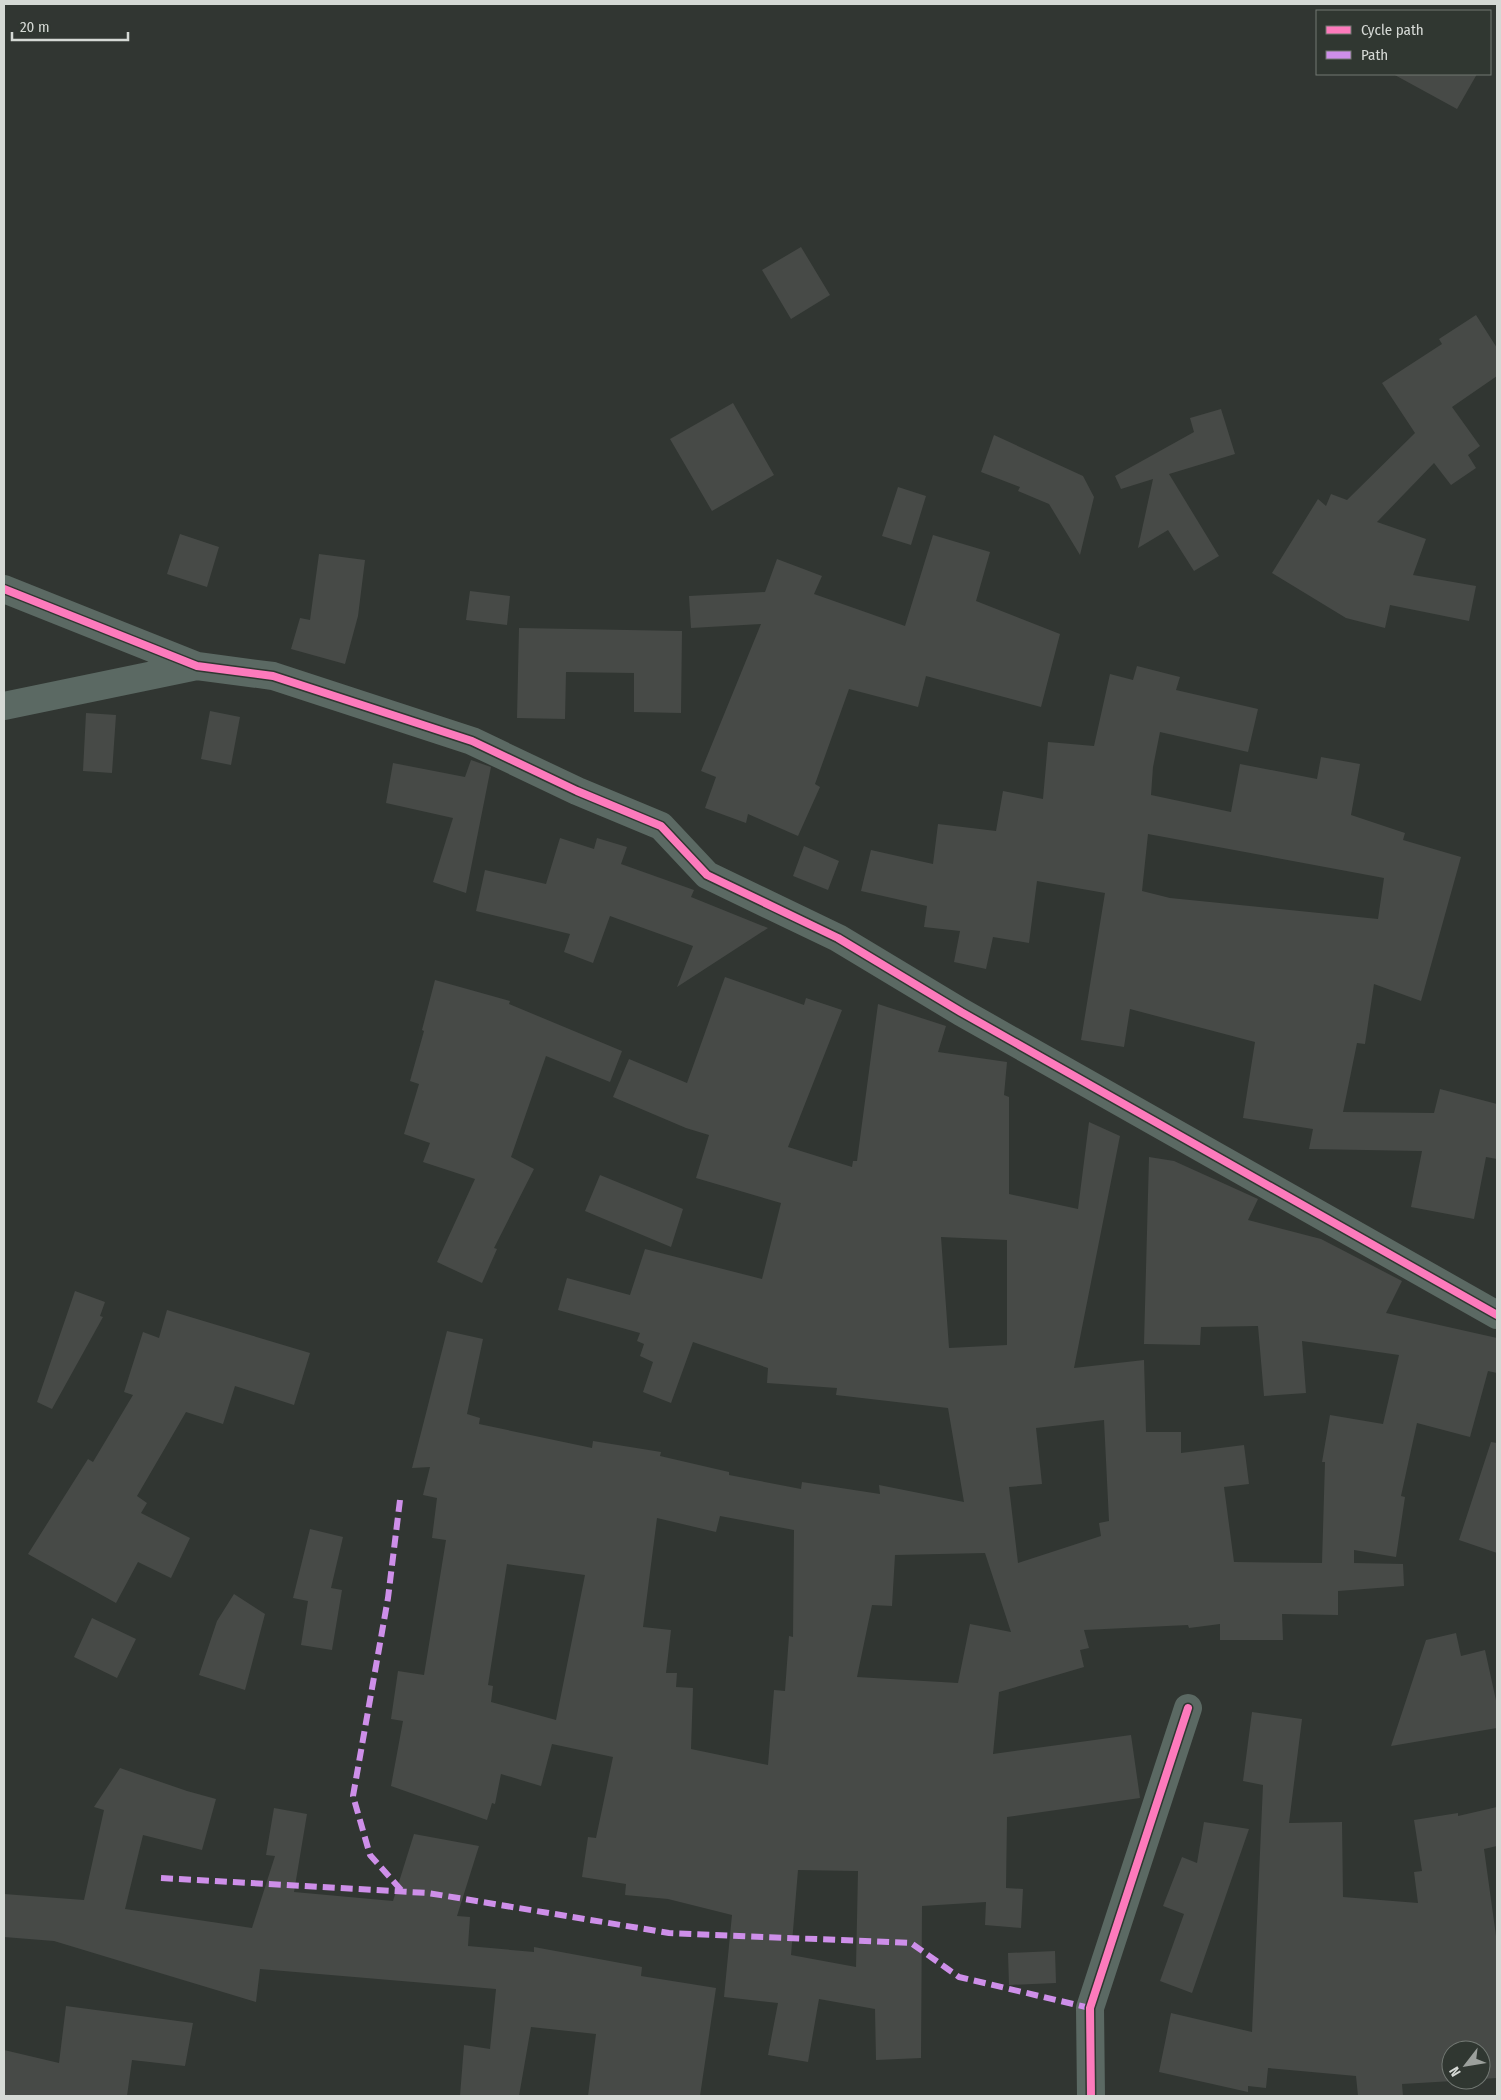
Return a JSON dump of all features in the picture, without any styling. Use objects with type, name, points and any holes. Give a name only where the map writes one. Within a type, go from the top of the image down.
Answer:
[{"type":"street","points":[[4,589],[197,666],[274,676],[472,741],[577,791],[661,826],[707,875],[838,938],[961,1012],[1497,1316]]},
{"type":"street","points":[[4,706],[197,666]]},
{"type":"street","points":[[1091,2096],[1090,2008],[1188,1708]]},
{"type":"building","points":[[1395,75],[1476,75],[1457,109]]},
{"type":"building","points":[[801,247],[830,295],[791,319],[762,270]]},
{"type":"building","points":[[1476,315],[1497,348],[1497,376],[1452,407],[1480,446],[1468,455],[1476,468],[1451,485],[1434,463],[1377,522],[1426,539],[1413,575],[1476,586],[1469,621],[1390,605],[1385,628],[1346,618],[1272,573],[1318,499],[1326,506],[1331,494],[1347,500],[1415,433],[1382,383],[1442,344],[1439,339]]},
{"type":"building","points":[[733,403],[774,475],[712,511],[670,439]]},
{"type":"building","points":[[1221,409],[1235,454],[1169,474],[1219,556],[1194,571],[1168,530],[1138,548],[1153,479],[1121,489],[1115,476],[1194,432],[1190,418]]},
{"type":"building","points":[[994,435],[1083,476],[1094,497],[1080,555],[1049,504],[1018,491],[1020,487],[981,472]]},
{"type":"building","points":[[898,487],[926,496],[911,545],[882,536]]},
{"type":"building","points":[[180,534],[219,547],[207,587],[167,574]]},
{"type":"building","points":[[933,535],[990,552],[976,601],[1060,634],[1041,707],[926,676],[918,707],[849,689],[815,784],[820,787],[798,836],[748,814],[746,823],[705,808],[716,777],[701,771],[761,624],[691,628],[689,596],[765,592],[777,559],[822,576],[814,594],[905,626]]},
{"type":"building","points":[[319,554],[365,560],[358,616],[345,664],[291,649],[300,618],[310,620]]},
{"type":"building","points":[[470,591],[510,596],[507,625],[466,620]]},
{"type":"building","points":[[519,628],[682,631],[681,713],[634,712],[634,673],[566,672],[565,719],[517,718]]},
{"type":"building","points":[[1137,666],[1180,677],[1176,690],[1258,709],[1248,752],[1160,732],[1153,767],[1151,795],[1231,812],[1240,764],[1317,779],[1321,757],[1360,764],[1351,815],[1405,833],[1403,840],[1461,857],[1421,1001],[1374,984],[1365,1044],[1357,1043],[1343,1112],[1434,1113],[1440,1089],[1497,1104],[1497,1159],[1486,1157],[1474,1219],[1411,1207],[1422,1151],[1309,1149],[1313,1129],[1243,1118],[1255,1042],[1130,1009],[1124,1047],[1081,1040],[1105,893],[1037,881],[1029,943],[993,937],[986,969],[954,962],[960,931],[924,927],[927,906],[861,891],[871,850],[933,864],[938,824],[996,831],[1003,791],[1043,799],[1048,742],[1094,746],[1110,674],[1133,680]],"holes":[[[1148,834],[1384,878],[1378,919],[1170,898],[1142,891]]]},
{"type":"building","points":[[210,711],[240,717],[231,765],[201,759]]},
{"type":"building","points":[[86,713],[116,715],[112,773],[83,771]]},
{"type":"building","points":[[471,760],[491,767],[466,893],[433,882],[453,818],[386,803],[393,763],[465,777]]},
{"type":"building","points":[[560,838],[594,849],[597,838],[627,847],[621,864],[694,890],[691,897],[768,928],[677,987],[693,946],[610,916],[593,963],[564,952],[570,934],[476,911],[485,870],[546,884]]},
{"type":"building","points":[[804,846],[839,861],[828,890],[793,876]]},
{"type":"building","points":[[725,977],[804,1005],[806,998],[842,1010],[788,1147],[852,1167],[853,1161],[857,1161],[878,1004],[946,1026],[938,1052],[1007,1062],[1004,1095],[1009,1097],[1009,1194],[1078,1209],[1089,1122],[1120,1136],[1074,1368],[1144,1360],[1146,1432],[1181,1432],[1181,1453],[1244,1445],[1249,1484],[1224,1487],[1234,1562],[1322,1563],[1325,1462],[1322,1462],[1330,1415],[1383,1424],[1399,1355],[1302,1341],[1306,1393],[1264,1396],[1258,1326],[1201,1327],[1200,1345],[1144,1344],[1149,1157],[1174,1161],[1258,1199],[1248,1220],[1321,1239],[1402,1281],[1386,1313],[1497,1338],[1497,1373],[1488,1371],[1470,1437],[1417,1423],[1401,1496],[1405,1497],[1396,1557],[1354,1550],[1354,1563],[1403,1564],[1404,1586],[1338,1591],[1338,1615],[1282,1614],[1283,1640],[1220,1640],[1220,1624],[1189,1628],[1188,1625],[1084,1630],[1089,1648],[1080,1650],[1084,1667],[999,1692],[993,1754],[1131,1735],[1140,1798],[1007,1817],[1006,1888],[1023,1889],[1021,1928],[985,1925],[986,1902],[922,1906],[921,2058],[876,2060],[875,2009],[819,1999],[808,2062],[768,2055],[778,2003],[724,1997],[732,1915],[668,1899],[625,1895],[626,1884],[582,1877],[588,1837],[596,1838],[613,1757],[552,1744],[541,1786],[501,1774],[495,1804],[492,1803],[487,1820],[391,1786],[403,1721],[391,1719],[398,1671],[424,1675],[446,1540],[432,1538],[437,1498],[423,1495],[430,1467],[412,1468],[447,1331],[483,1339],[467,1414],[480,1418],[479,1424],[592,1448],[593,1441],[661,1452],[660,1456],[729,1472],[729,1475],[801,1489],[802,1482],[880,1494],[879,1485],[964,1502],[948,1408],[836,1395],[837,1388],[767,1383],[768,1368],[693,1342],[671,1403],[643,1392],[653,1362],[640,1356],[644,1344],[637,1341],[640,1333],[558,1310],[567,1278],[630,1295],[645,1249],[762,1279],[781,1203],[696,1178],[709,1135],[686,1128],[613,1097],[629,1059],[687,1083]],"holes":[[[941,1237],[1007,1240],[1007,1345],[949,1348]],[[1104,1420],[1109,1521],[1099,1523],[1101,1536],[1018,1563],[1009,1487],[1042,1484],[1036,1428]],[[720,1516],[794,1530],[793,1637],[789,1636],[785,1691],[774,1690],[768,1765],[691,1749],[693,1688],[676,1687],[677,1673],[666,1673],[671,1630],[643,1627],[657,1518],[716,1532]],[[985,1553],[1011,1632],[970,1624],[958,1683],[857,1677],[872,1605],[892,1606],[895,1555]],[[507,1564],[585,1575],[556,1720],[491,1702],[493,1686],[488,1685]],[[798,1870],[858,1871],[856,1967],[791,1955]]]},
{"type":"building","points":[[435,980],[510,1001],[509,1004],[622,1051],[610,1082],[546,1056],[511,1157],[534,1169],[494,1248],[497,1249],[482,1283],[437,1262],[475,1179],[423,1162],[430,1143],[404,1134],[419,1084],[410,1081],[424,1031],[422,1030]]},
{"type":"building","points":[[600,1175],[683,1209],[671,1247],[585,1211]]},
{"type":"building","points":[[75,1291],[105,1302],[100,1316],[103,1317],[52,1409],[37,1402]]},
{"type":"building","points":[[167,1310],[310,1353],[294,1405],[235,1386],[223,1424],[186,1412],[137,1496],[147,1503],[141,1513],[190,1538],[171,1578],[138,1562],[116,1603],[28,1554],[88,1459],[93,1462],[133,1395],[124,1392],[143,1332],[159,1338]]},
{"type":"building","points":[[1491,1442],[1497,1443],[1497,1553],[1459,1540]]},
{"type":"building","points":[[310,1529],[343,1537],[331,1588],[342,1590],[332,1650],[301,1645],[308,1601],[293,1598]]},
{"type":"building","points":[[234,1594],[265,1614],[245,1690],[199,1675],[217,1621]]},
{"type":"building","points":[[92,1618],[136,1639],[117,1678],[74,1657]]},
{"type":"building","points":[[1456,1633],[1461,1656],[1485,1650],[1497,1705],[1497,1728],[1391,1746],[1426,1640]]},
{"type":"building","points":[[1252,1712],[1302,1719],[1289,1823],[1342,1822],[1343,1897],[1418,1903],[1414,1872],[1422,1871],[1414,1820],[1458,1813],[1458,1816],[1497,1807],[1497,1846],[1484,1849],[1497,1943],[1497,2078],[1491,2078],[1491,2040],[1441,2040],[1441,2082],[1402,2084],[1403,2096],[1358,2096],[1356,2076],[1268,2068],[1266,2088],[1248,2086],[1248,2092],[1159,2072],[1171,2013],[1252,2032],[1263,1785],[1243,1781]]},
{"type":"building","points":[[120,1768],[216,1799],[202,1850],[143,1835],[125,1909],[252,1928],[275,1856],[266,1855],[274,1808],[307,1814],[294,1892],[393,1901],[414,1834],[479,1846],[457,1916],[470,1917],[468,1946],[534,1952],[534,1947],[642,1967],[641,1976],[716,1988],[700,2096],[588,2096],[596,2034],[531,2027],[519,2096],[460,2096],[464,2045],[490,2049],[496,1989],[260,1969],[256,2002],[54,1941],[4,1937],[4,1894],[84,1900],[104,1810],[94,1807]]},
{"type":"building","points":[[1204,1822],[1249,1829],[1192,1993],[1160,1981],[1184,1914],[1163,1906],[1182,1857],[1197,1863]]},
{"type":"building","points":[[1055,1951],[1056,1983],[1009,1985],[1008,1953]]},
{"type":"building","points":[[66,2006],[193,2023],[185,2066],[132,2060],[127,2096],[4,2096],[4,2050],[59,2063]]},
{"type":"marked path","points":[[400,1500],[388,1598],[353,1796],[370,1855],[402,1891]]},
{"type":"marked path","points":[[161,1878],[428,1893],[669,1933],[911,1943],[959,1977],[1090,2008]]},
{"type":"cycle path","points":[[4,589],[197,666],[273,676],[472,741],[577,791],[661,826],[707,875],[838,938],[961,1012],[1497,1315]]},
{"type":"cycle path","points":[[1091,2096],[1090,2008],[1188,1708]]}]
